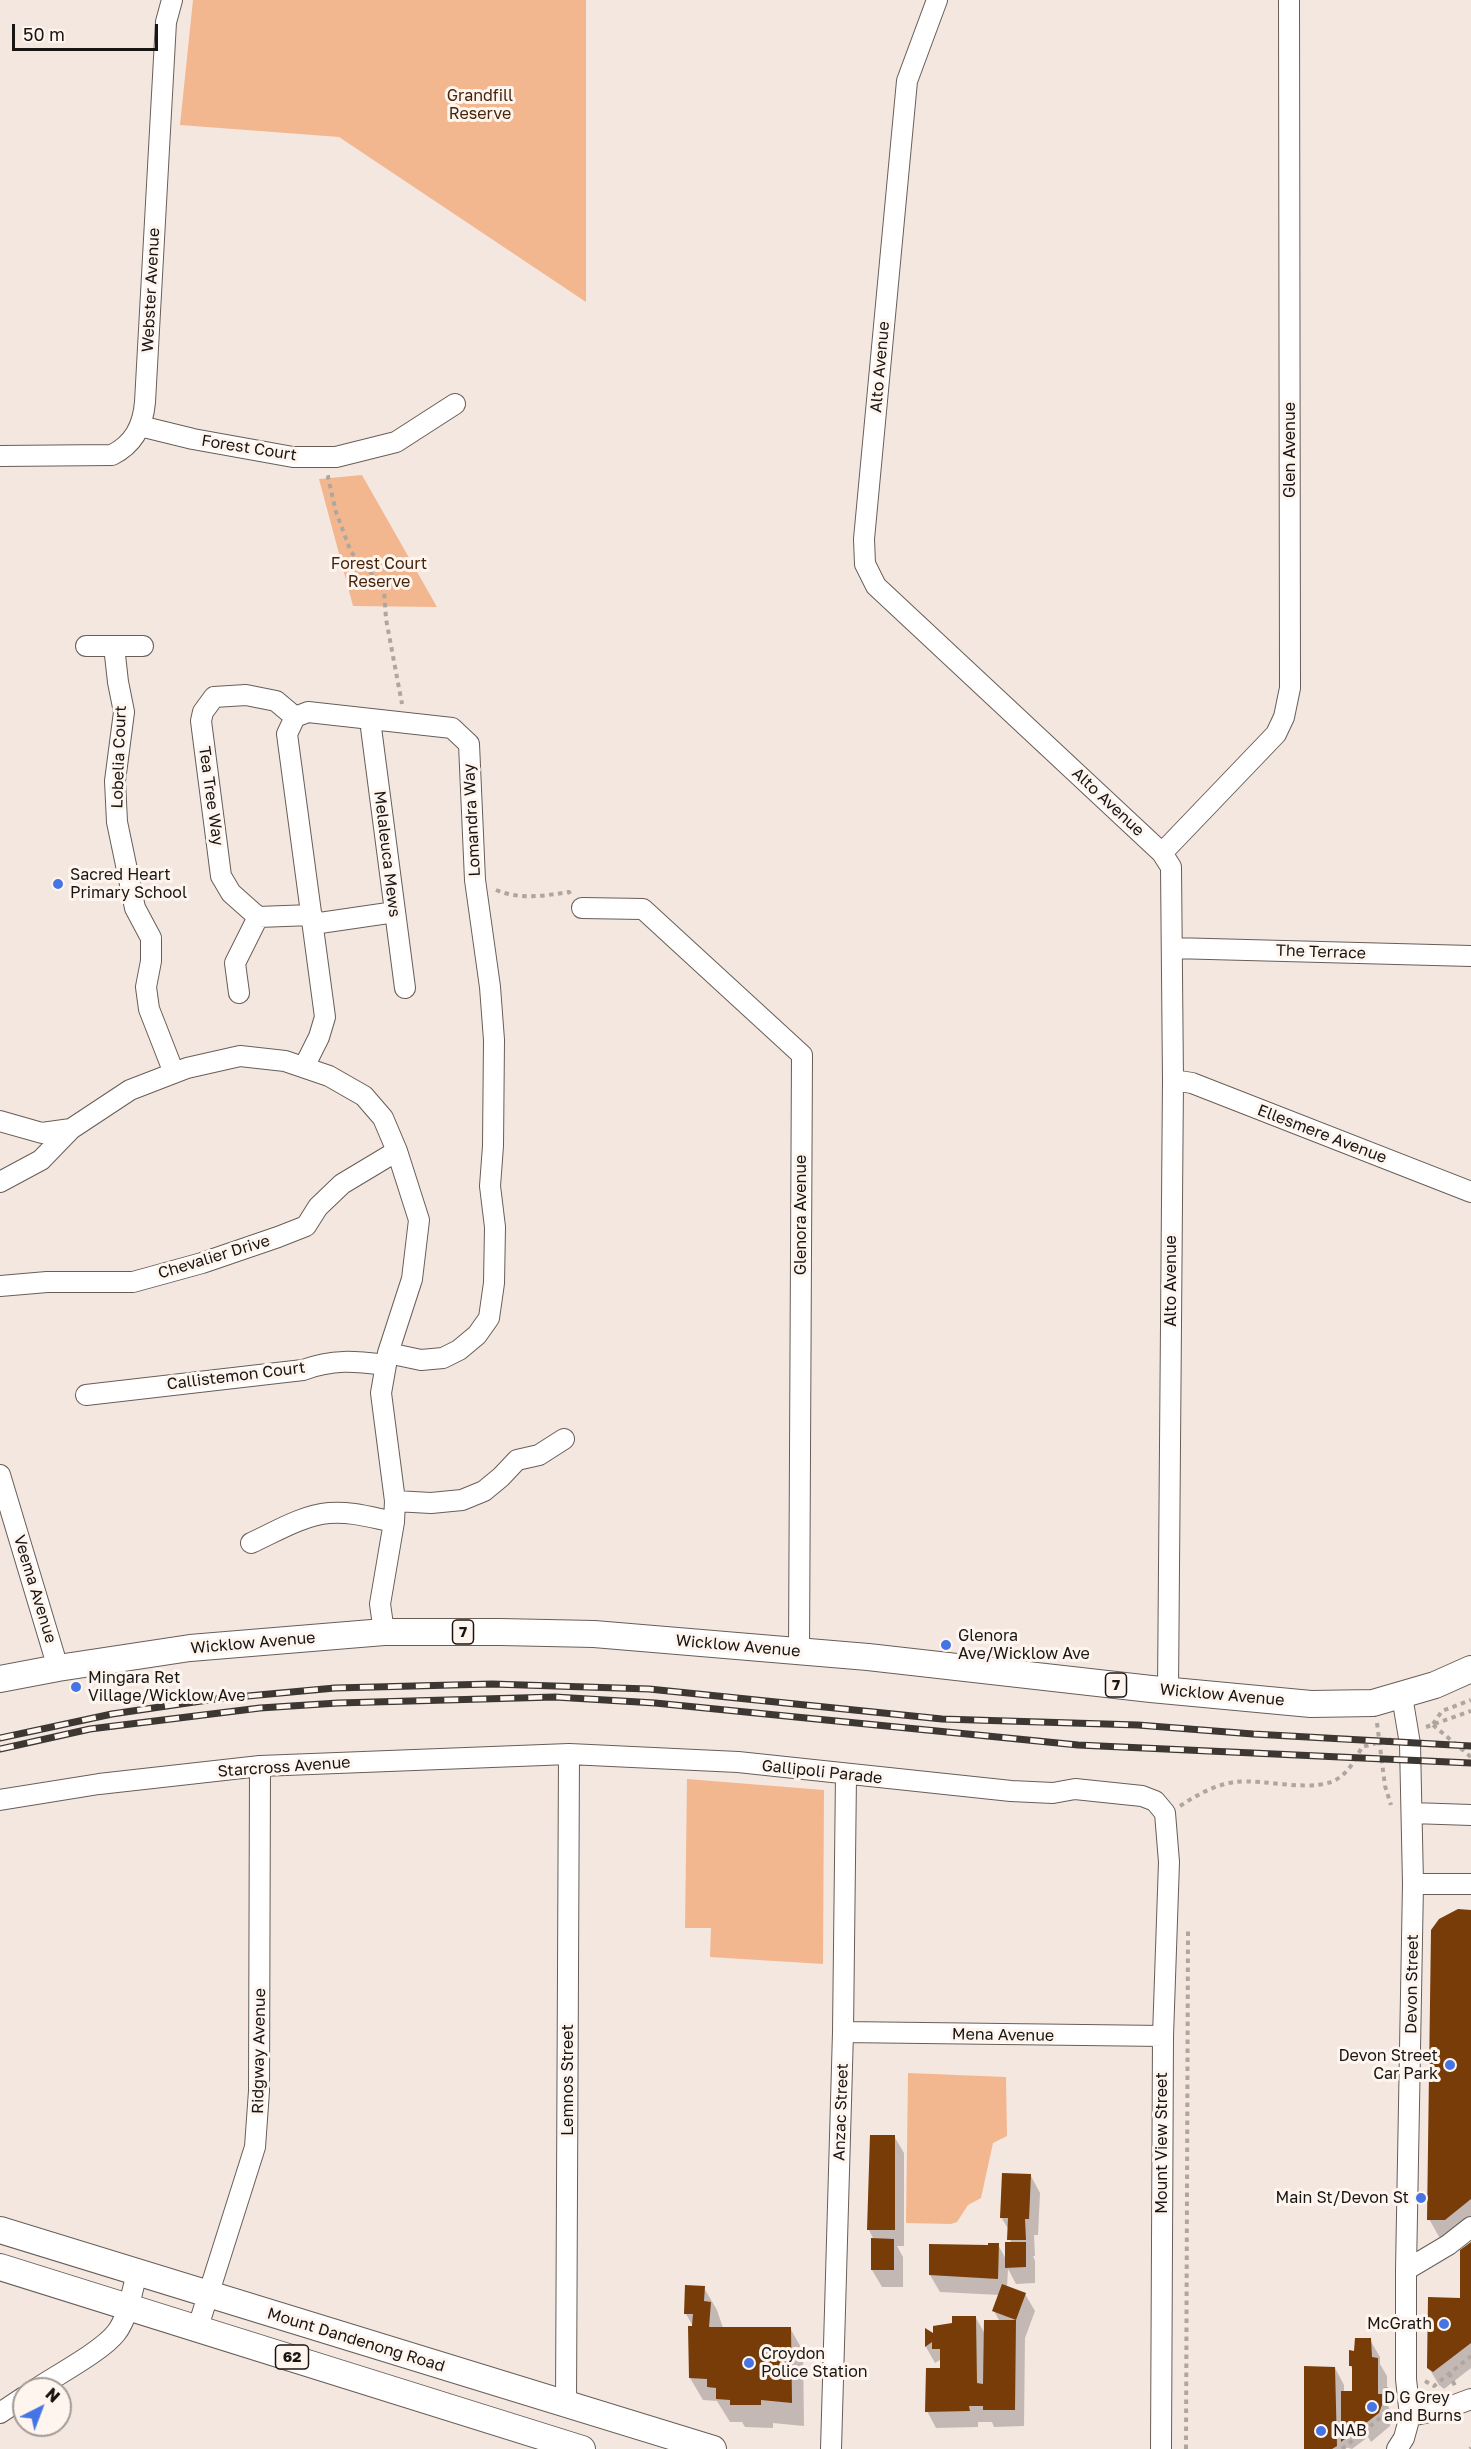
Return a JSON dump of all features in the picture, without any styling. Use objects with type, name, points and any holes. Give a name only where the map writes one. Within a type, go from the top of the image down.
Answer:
[{"type":"main road","name":"Wicklow Avenue","points":[[0,1680],[58,1668],[190,1648],[384,1632],[594,1634],[799,1651],[1311,1704],[1364,1704],[1402,1696],[1471,1669]]},
{"type":"main road","name":"Mount Dandenong Road","points":[[0,2230],[713,2449]]},
{"type":"main road","name":"62","points":[[0,2267],[198,2327],[582,2449]]},
{"type":"street","name":"Webster Avenue","points":[[0,456],[112,455],[133,440],[140,426],[145,402],[166,22],[172,0]]},
{"type":"street","name":"Alto Avenue","points":[[937,0],[907,81],[864,539],[865,564],[876,586],[1162,853],[1171,867],[1173,1080],[1168,1690]]},
{"type":"street","name":"Glen Avenue","points":[[1162,853],[1276,734],[1284,717],[1290,688],[1288,0]]},
{"type":"street","name":"Forest Court","points":[[140,426],[193,439],[293,457],[336,457],[396,442],[455,404]]},
{"type":"street","points":[[86,645],[143,646]]},
{"type":"street","name":"Lobelia Court","points":[[114,646],[123,712],[115,781],[117,822],[135,908],[151,938],[151,961],[146,987],[148,1009],[174,1072]]},
{"type":"street","name":"Tea Tree Way","points":[[258,917],[231,893],[221,876],[201,721],[203,712],[214,698],[246,695],[276,701],[295,717]]},
{"type":"street","name":"Lomandra Way","points":[[295,717],[308,712],[452,728],[468,744],[475,880],[490,987],[494,1040],[493,1146],[490,1186],[495,1227],[494,1283],[489,1318],[477,1335],[459,1350],[443,1358],[387,1359]]},
{"type":"street","points":[[295,717],[287,734],[325,1017],[319,1037],[304,1067]]},
{"type":"street","name":"Melaleuca Mews","points":[[370,720],[405,988]]},
{"type":"street","name":"Glenora Avenue","points":[[582,908],[643,909],[802,1055],[799,1651]]},
{"type":"street","points":[[239,993],[235,963],[258,917],[313,919],[395,912]]},
{"type":"street","name":"The Terrace","points":[[1172,948],[1471,956]]},
{"type":"street","points":[[0,1182],[41,1160],[71,1129],[130,1090],[174,1072],[240,1056],[285,1061],[329,1076],[364,1096],[383,1118],[397,1151],[420,1221],[412,1279],[387,1359],[381,1393],[395,1501],[394,1522],[380,1604],[384,1632]]},
{"type":"street","name":"Ellesmere Avenue","points":[[1173,1080],[1192,1083],[1471,1192]]},
{"type":"street","points":[[0,1121],[42,1133],[71,1129]]},
{"type":"street","name":"Chevalier Drive","points":[[0,1286],[47,1282],[133,1282],[256,1245],[306,1226],[318,1207],[342,1184],[397,1151]]},
{"type":"street","name":"Callistemon Court","points":[[86,1395],[303,1370],[324,1362],[387,1359]]},
{"type":"street","points":[[395,1501],[431,1503],[462,1500],[484,1491],[517,1460],[539,1455],[564,1438]]},
{"type":"street","name":"Veema Avenue","points":[[0,1475],[58,1668]]},
{"type":"street","points":[[251,1543],[328,1512],[353,1513],[394,1522]]},
{"type":"street","name":"Devon Street","points":[[1402,1696],[1410,1744],[1413,1884],[1406,2270],[1406,2379],[1410,2416]]},
{"type":"street","name":"Gallipoli Parade","points":[[569,1754],[738,1762],[1011,1791],[1053,1793],[1075,1789],[1142,1796],[1155,1801],[1165,1814]]},
{"type":"street","name":"Starcross Avenue","points":[[0,1800],[99,1784],[260,1766],[569,1754]]},
{"type":"street","name":"Lemnos Street","points":[[566,2405],[569,1754]]},
{"type":"street","name":"Ridgway Avenue","points":[[198,2327],[255,2147],[259,2091],[260,1766]]},
{"type":"street","name":"Anzac Street","points":[[831,2449],[843,2032],[846,1775]]},
{"type":"street","points":[[1412,1813],[1471,1815]]},
{"type":"street","name":"Mount View Street","points":[[1161,2449],[1163,2036],[1169,1862],[1165,1814]]},
{"type":"street","points":[[1413,1884],[1469,1884]]},
{"type":"street","name":"Mena Avenue","points":[[843,2032],[1163,2036]]},
{"type":"street","points":[[1406,2270],[1448,2245],[1471,2227]]},
{"type":"street","points":[[53,2377],[110,2338],[119,2327],[137,2272]]},
{"type":"street","points":[[1397,2449],[1404,2438],[1410,2416],[1444,2409],[1471,2399]]},
{"type":"path","points":[[336,457],[338,477],[328,477],[336,512],[351,552],[384,590],[386,619],[406,723]]},
{"type":"path","points":[[475,880],[507,894],[535,897],[568,892],[582,908]]},
{"type":"path","points":[[1433,1725],[1442,1711],[1471,1700]]},
{"type":"path","points":[[1165,1814],[1213,1787],[1236,1782],[1311,1786],[1339,1779],[1362,1747],[1471,1711]]},
{"type":"path","points":[[1433,1725],[1471,1757]]},
{"type":"path","points":[[1186,2449],[1188,1925]]},
{"type":"green space","name":"Grandfill Reserve","points":[[193,0],[586,0],[586,302],[339,137],[180,125]]},
{"type":"green space","name":"Forest Court Reserve","points":[[362,475],[437,607],[353,606],[319,479]]},
{"type":"green space","points":[[687,1779],[824,1790],[823,1964],[710,1957],[711,1928],[685,1928]]},
{"type":"green space","points":[[908,2073],[1006,2077],[1007,2136],[993,2143],[981,2198],[968,2205],[957,2222],[951,2224],[906,2223]]},
{"type":"building","name":"Devon Street Car Park","points":[[1458,1909],[1471,1910],[1471,2199],[1445,2220],[1427,2220],[1431,1930],[1439,1919]]},
{"type":"building","points":[[870,2135],[895,2135],[895,2230],[867,2230]]},
{"type":"building","points":[[1002,2173],[1031,2174],[1029,2219],[1025,2219],[1026,2240],[1007,2240],[1008,2218],[1000,2218]]},
{"type":"building","points":[[871,2238],[894,2239],[894,2270],[871,2270]]},
{"type":"building","points":[[1005,2242],[1026,2242],[1026,2267],[1005,2268]]},
{"type":"building","name":"McGrath","points":[[1471,2242],[1471,2343],[1433,2372],[1427,2368],[1428,2297],[1460,2298],[1460,2250]]},
{"type":"building","points":[[988,2243],[999,2243],[998,2279],[929,2275],[929,2244],[988,2245]]},
{"type":"building","points":[[1002,2284],[1026,2293],[1016,2320],[992,2311]]},
{"type":"building","points":[[685,2285],[705,2286],[704,2301],[711,2302],[709,2327],[791,2327],[792,2403],[761,2400],[761,2405],[730,2405],[730,2400],[716,2399],[716,2388],[707,2387],[707,2379],[689,2378],[688,2326],[692,2326],[693,2314],[684,2314]]},
{"type":"building","points":[[952,2316],[976,2316],[977,2383],[983,2384],[984,2320],[1016,2320],[1015,2410],[983,2410],[983,2406],[969,2406],[970,2411],[925,2412],[926,2368],[940,2368],[940,2349],[932,2349],[932,2342],[925,2347],[925,2328],[933,2333],[933,2326],[952,2323]]},
{"type":"building","points":[[1355,2338],[1371,2338],[1372,2357],[1378,2358],[1378,2394],[1382,2394],[1382,2405],[1379,2413],[1341,2442],[1341,2391],[1352,2391],[1352,2366],[1349,2366],[1349,2350],[1354,2351]]},
{"type":"building","points":[[1304,2366],[1335,2367],[1337,2446],[1332,2449],[1304,2449]]},
{"type":"railway","points":[[0,1738],[112,1714],[215,1699],[335,1688],[492,1684],[649,1689],[942,1719],[1138,1725],[1471,1746]]},
{"type":"railway","points":[[0,1749],[90,1729],[260,1708],[338,1703],[555,1697],[655,1703],[1078,1745],[1471,1763]]},
{"type":"place","name":"Sacred Heart Primary School","points":[[58,884]]},
{"type":"place","name":"Glenora Ave/Wicklow Ave","points":[[946,1645]]},
{"type":"place","name":"Mingara Ret Village/Wicklow Ave","points":[[76,1687]]},
{"type":"place","name":"Devon Street Car Park","points":[[1450,2065]]},
{"type":"place","name":"Main St/Devon St","points":[[1421,2198]]},
{"type":"place","name":"McGrath","points":[[1444,2324]]},
{"type":"place","name":"Croydon Police Station","points":[[749,2363]]},
{"type":"place","name":"D G Grey and Burns","points":[[1372,2407]]},
{"type":"place","name":"NAB","points":[[1321,2431]]}]
